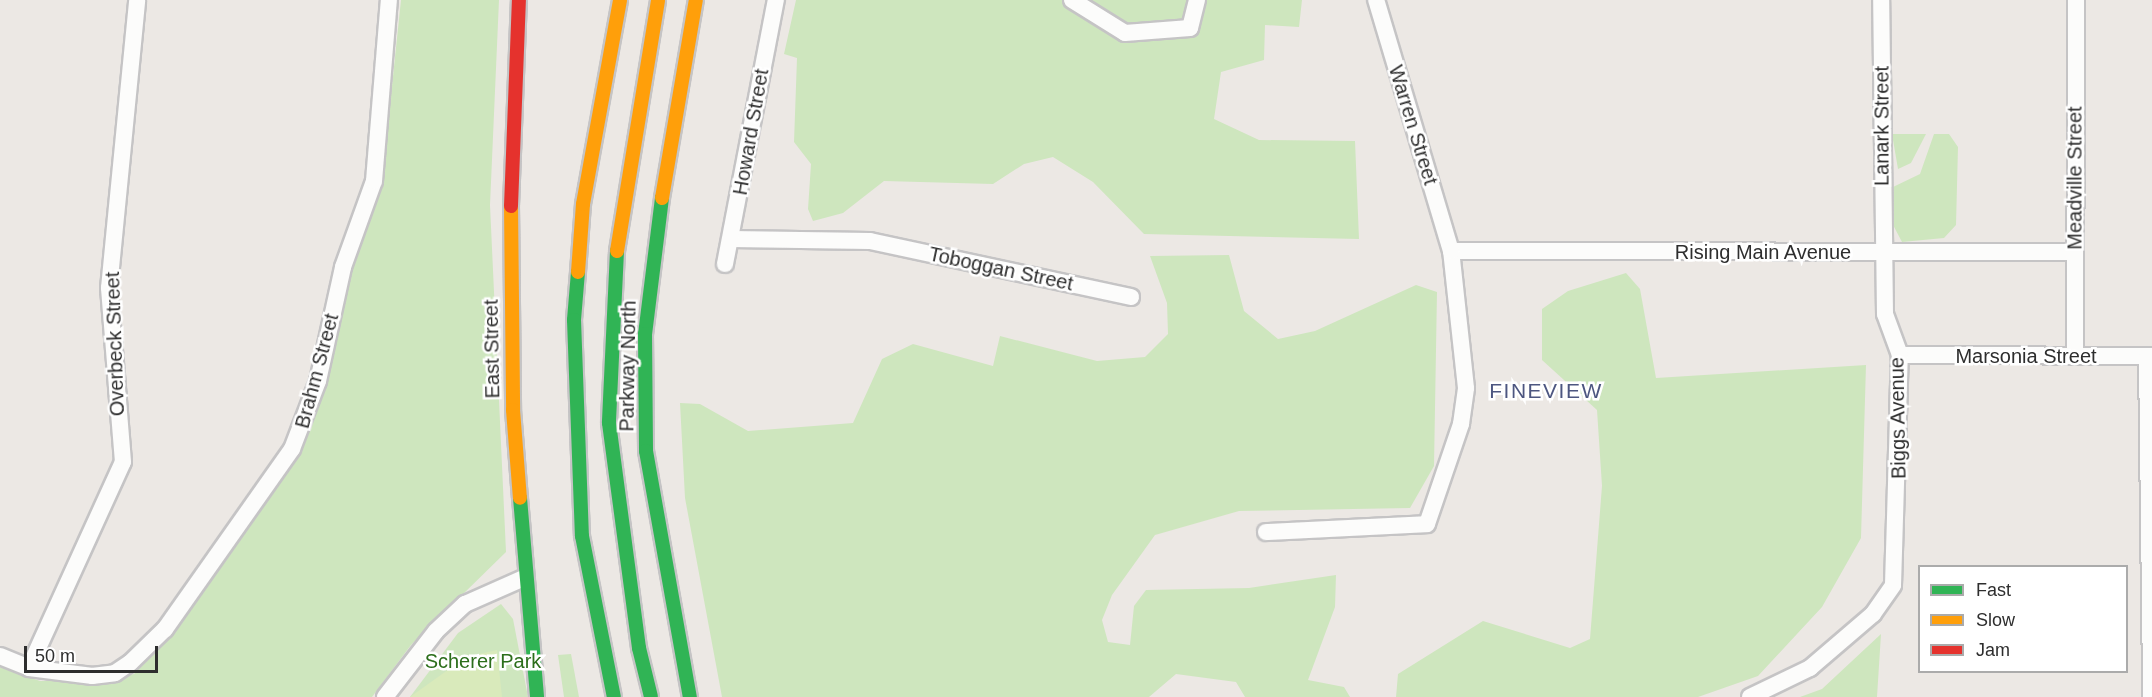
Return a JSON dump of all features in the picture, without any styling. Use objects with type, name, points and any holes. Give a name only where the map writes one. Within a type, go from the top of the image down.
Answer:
[{"type":"main road","name":"East Street","points":[[519,0],[510,244],[524,578],[537,697]]},
{"type":"main road","points":[[614,697],[582,536],[574,320],[583,204],[620,0]]},
{"type":"main road","points":[[651,697],[639,648],[609,423],[611,303],[622,203],[658,0]]},
{"type":"main road","name":"Parkway North","points":[[690,697],[667,590],[646,451],[645,334],[657,225],[696,0]]},
{"type":"street","name":"Overbeck Street","points":[[29,668],[123,462],[110,288],[137,0]]},
{"type":"street","name":"Brahm Street","points":[[0,656],[29,668],[92,676],[115,673],[130,663],[165,629],[298,440],[318,381],[343,267],[374,181],[389,0]]},
{"type":"street","name":"Howard Street","points":[[725,264],[776,0]]},
{"type":"street","points":[[1072,0],[1125,33],[1190,28],[1197,0]]},
{"type":"street","name":"Warren Street","points":[[1266,532],[1427,524],[1450,465],[1466,388],[1451,251],[1376,0]]},
{"type":"street","name":"Lanark Street","points":[[1881,0],[1883,252]]},
{"type":"street","name":"Meadville Street","points":[[2075,356],[2076,0]]},
{"type":"street","name":"Toboggan Street","points":[[731,239],[870,241],[1131,297]]},
{"type":"street","name":"Rising Main Avenue","points":[[1451,251],[2075,252]]},
{"type":"street","name":"Biggs Avenue","points":[[1750,697],[1810,668],[1873,614],[1893,585],[1900,355],[1886,314],[1883,252]]},
{"type":"street","name":"Marsonia Street","points":[[1900,355],[2150,356]]},
{"type":"street","points":[[2150,356],[2151,697]]},
{"type":"street","points":[[385,697],[436,631],[465,604],[524,578]]},
{"type":"green space","points":[[401,0],[499,0],[490,205],[506,552],[411,645],[372,697],[0,697],[0,667],[40,681],[104,680],[134,674],[166,642],[304,443],[351,266],[381,191]]},
{"type":"green space","points":[[796,0],[1302,0],[1299,27],[1265,25],[1264,60],[1221,72],[1214,119],[1259,140],[1355,141],[1359,239],[1144,234],[1093,182],[1053,157],[1024,164],[993,184],[884,181],[843,213],[813,221],[808,209],[811,164],[794,142],[797,58],[784,54]]},
{"type":"green space","points":[[1892,134],[1926,134],[1911,163],[1898,169]]},
{"type":"green space","points":[[1934,134],[1949,134],[1958,147],[1956,225],[1944,238],[1902,242],[1892,223],[1893,187],[1920,174]]},
{"type":"green space","points":[[1229,255],[1244,311],[1278,339],[1315,331],[1416,285],[1437,292],[1434,466],[1410,508],[1239,511],[1155,535],[1112,595],[1102,620],[1108,642],[1130,645],[1134,606],[1146,590],[1249,588],[1336,575],[1335,607],[1308,680],[1344,687],[1350,697],[1245,697],[1236,682],[1176,674],[1149,697],[722,697],[685,498],[680,403],[700,404],[748,431],[853,423],[882,359],[913,344],[993,366],[1000,336],[1097,361],[1145,357],[1168,334],[1167,303],[1150,256]]},
{"type":"green space","points":[[1626,273],[1640,289],[1656,378],[1866,365],[1861,538],[1822,607],[1758,676],[1698,697],[1396,697],[1398,674],[1483,621],[1570,648],[1590,639],[1602,486],[1597,410],[1542,360],[1542,309],[1568,291]]},
{"type":"green space","name":"Scherer Park","points":[[501,604],[513,619],[528,697],[410,697],[458,633]]},
{"type":"green space","points":[[1881,634],[1877,697],[1800,697],[1822,689]]},
{"type":"green space","points":[[497,650],[502,697],[410,697],[466,657]]},
{"type":"green space","points":[[571,654],[579,697],[564,697],[558,655]]},
{"type":"traffic: fast","points":[[662,198],[645,334],[646,451],[690,697]]},
{"type":"traffic: fast","points":[[617,251],[609,423],[639,648],[651,697]]},
{"type":"traffic: fast","points":[[578,272],[574,320],[582,536],[614,697]]},
{"type":"traffic: fast","points":[[520,498],[537,697]]},
{"type":"traffic: slow","points":[[578,272],[583,204],[620,0]]},
{"type":"traffic: slow","points":[[617,251],[658,0]]},
{"type":"traffic: slow","points":[[662,198],[696,0]]},
{"type":"traffic: slow","points":[[511,206],[513,410],[520,498]]},
{"type":"traffic: jam","points":[[511,206],[519,0]]},
{"type":"district","name":"FINEVIEW","points":[[1546,391]]}]
